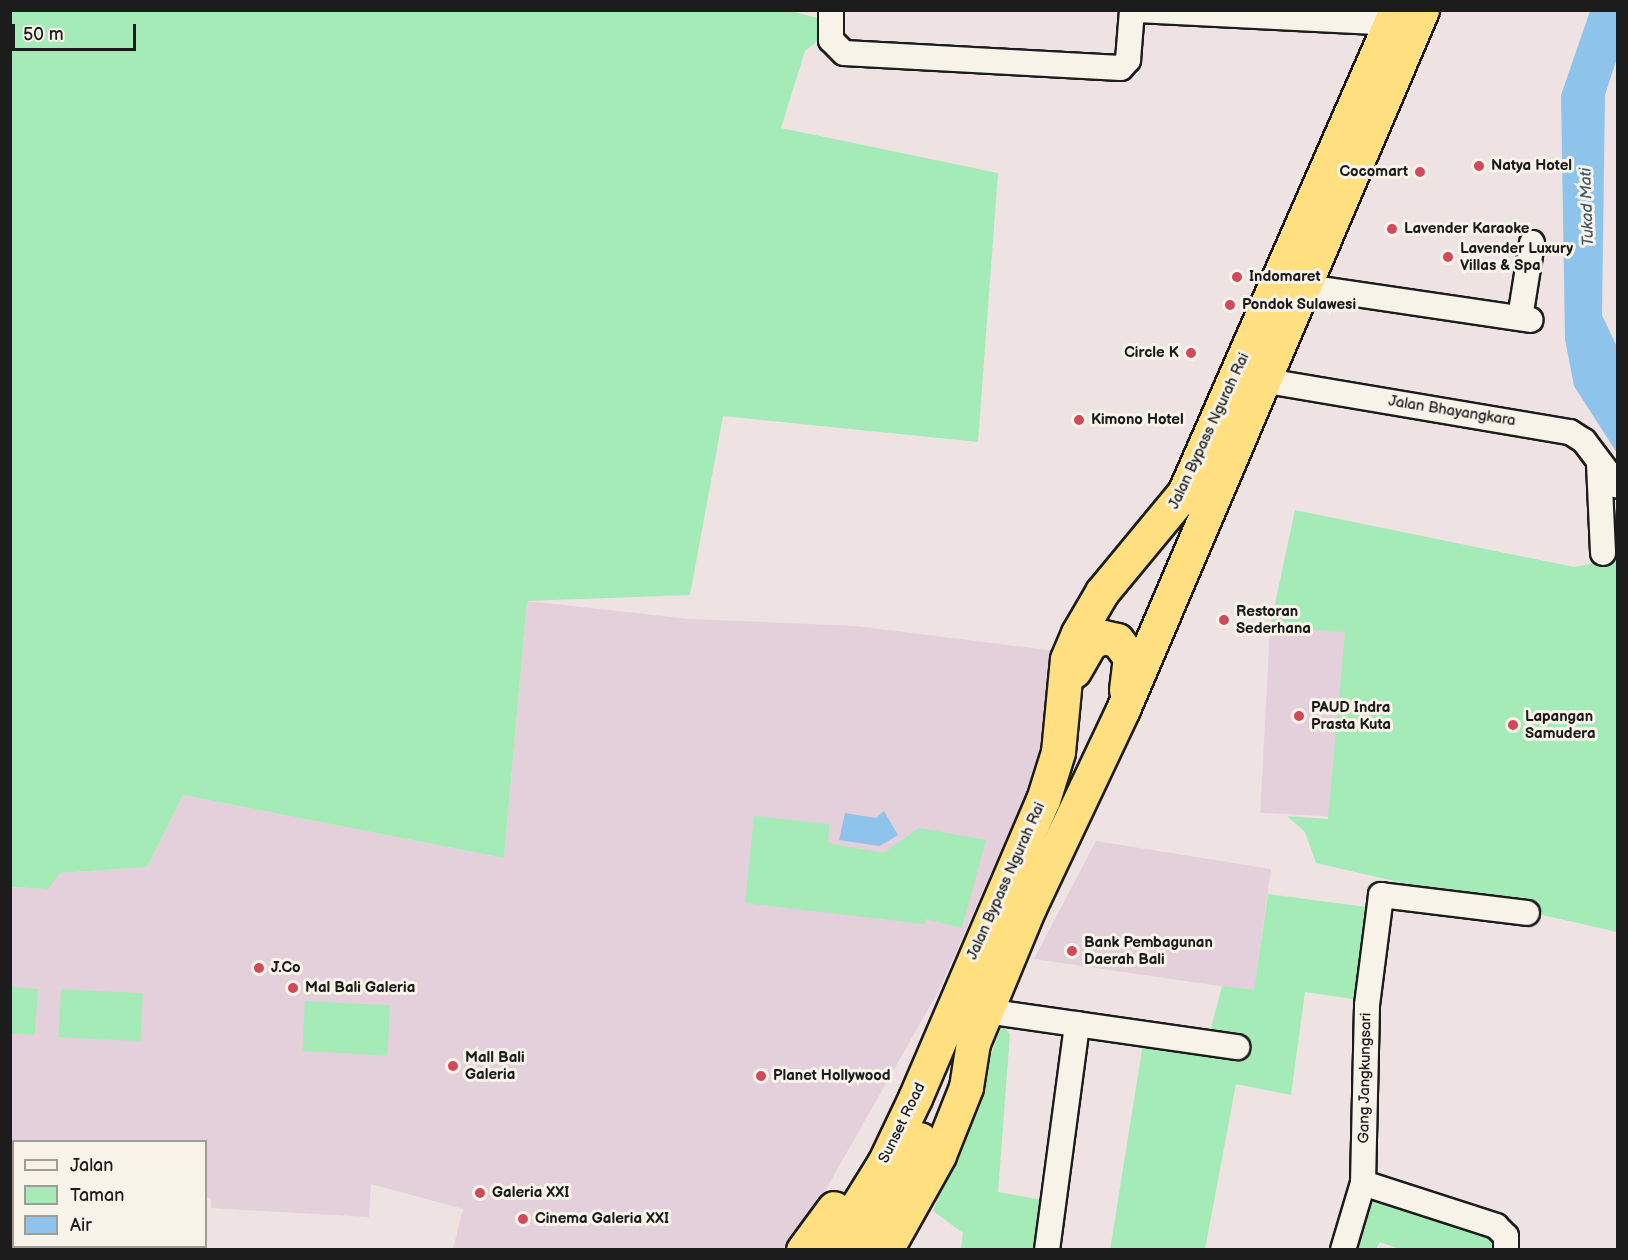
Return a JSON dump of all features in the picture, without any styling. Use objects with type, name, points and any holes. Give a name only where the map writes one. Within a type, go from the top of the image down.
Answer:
[{"type":"highway","name":"Jalan Bypass Ngurah Rai","points":[[886,1250],[939,1155],[966,1087],[973,1043],[986,1011],[1066,825],[1123,709],[1301,286],[1422,10]]},
{"type":"highway","name":"Jalan Bypass Ngurah Rai","points":[[802,1250],[863,1160],[932,1017],[958,989],[1043,800],[1058,752],[1067,659],[1088,612],[1184,493],[1394,17]]},
{"type":"highway","points":[[1063,695],[1090,643],[1110,638],[1123,644],[1130,657],[1123,709]]},
{"type":"highway","name":"Sunset Road","points":[[830,1250],[884,1163],[958,989]]},
{"type":"highway","name":"Sunset Road","points":[[858,1250],[904,1174],[938,1096],[973,1043]]},
{"type":"street","points":[[831,10],[831,40],[844,53],[1120,68],[1128,60],[1131,10]]},
{"type":"street","points":[[1137,10],[1394,17]]},
{"type":"street","points":[[1301,286],[1525,319],[1532,243]]},
{"type":"street","name":"Jalan Bhayangkara","points":[[1261,380],[1554,427],[1578,435],[1617,486]]},
{"type":"street","points":[[1599,464],[1603,553]]},
{"type":"street","name":"Gang Jangkungsari","points":[[1343,1250],[1363,1184],[1367,1005],[1380,904],[1386,893],[1527,913]]},
{"type":"street","points":[[986,1011],[1237,1047]]},
{"type":"street","points":[[1047,1250],[1077,1024]]},
{"type":"street","points":[[1363,1184],[1496,1226],[1506,1236],[1506,1250]]},
{"type":"shaded area","name":"Mall Bali Galeria","points":[[527,601],[690,619],[856,626],[1057,651],[1040,762],[939,990],[792,1249],[453,1249],[463,1209],[371,1184],[369,1217],[211,1208],[211,1198],[207,1198],[207,1140],[12,1140],[11,1214],[10,887],[47,889],[60,873],[147,867],[183,795],[504,858]]},
{"type":"shaded area","name":"PAUD Indra Prasta Kuta","points":[[1270,627],[1345,631],[1335,817],[1260,813]]},
{"type":"shaded area","points":[[1096,841],[1271,869],[1254,991],[1034,959]]},
{"type":"green space","points":[[787,10],[817,18],[819,40],[805,51],[781,128],[998,173],[978,442],[723,416],[690,595],[527,601],[504,858],[183,795],[147,867],[60,873],[48,889],[11,887],[11,11]]},
{"type":"green space","name":"Lapangan Samudera","points":[[1295,510],[1574,567],[1617,559],[1617,932],[1316,863],[1305,832],[1287,816],[1328,819],[1345,632],[1270,627]]},
{"type":"green space","points":[[754,816],[829,824],[828,843],[883,853],[919,828],[986,840],[962,928],[926,919],[924,924],[745,903]]},
{"type":"green space","points":[[1268,894],[1374,908],[1360,1000],[1305,992],[1291,1095],[1236,1084],[1205,1249],[1110,1250],[1145,1031],[1208,1040],[1222,986],[1254,990]]},
{"type":"green space","points":[[11,987],[38,989],[35,1035],[10,1033]]},
{"type":"green space","points":[[61,989],[143,993],[140,1041],[58,1037]]},
{"type":"green space","points":[[305,1001],[390,1005],[387,1055],[302,1051]]},
{"type":"green space","points":[[1002,1025],[1010,1034],[998,1192],[1043,1200],[1038,1249],[961,1249],[963,1233],[933,1211]]},
{"type":"green space","points":[[1366,1190],[1499,1238],[1495,1249],[1400,1249],[1380,1242],[1376,1249],[1347,1249]]},
{"type":"water","name":"Tukad Mati","points":[[1590,11],[1617,11],[1617,58],[1605,95],[1602,315],[1617,347],[1617,453],[1574,386],[1565,339],[1561,95]]},
{"type":"water","points":[[884,811],[898,835],[880,846],[839,840],[845,813],[876,818]]},
{"type":"place","name":"Natya Hotel","points":[[1479,166]]},
{"type":"place","name":"Cocomart","points":[[1420,172]]},
{"type":"place","name":"Lavender Karaoke","points":[[1392,229]]},
{"type":"place","name":"Lavender Luxury Villas & Spa","points":[[1448,257]]},
{"type":"place","name":"Indomaret","points":[[1237,277]]},
{"type":"place","name":"Pondok Sulawesi","points":[[1230,305]]},
{"type":"place","name":"Circle K","points":[[1191,353]]},
{"type":"place","name":"Kimono Hotel","points":[[1079,420]]},
{"type":"place","name":"Restoran Sederhana","points":[[1224,620]]},
{"type":"place","name":"PAUD Indra Prasta Kuta","points":[[1299,716]]},
{"type":"place","name":"Lapangan Samudera","points":[[1513,725]]},
{"type":"place","name":"Bank Pembagunan Daerah Bali","points":[[1072,951]]},
{"type":"place","name":"J.Co","points":[[259,968]]},
{"type":"place","name":"Mal Bali Galeria","points":[[293,988]]},
{"type":"place","name":"Mall Bali Galeria","points":[[453,1066]]},
{"type":"place","name":"Planet Hollywood","points":[[761,1076]]},
{"type":"place","name":"Galeria XXI","points":[[480,1193]]},
{"type":"place","name":"Cinema Galeria XXI","points":[[523,1219]]}]
